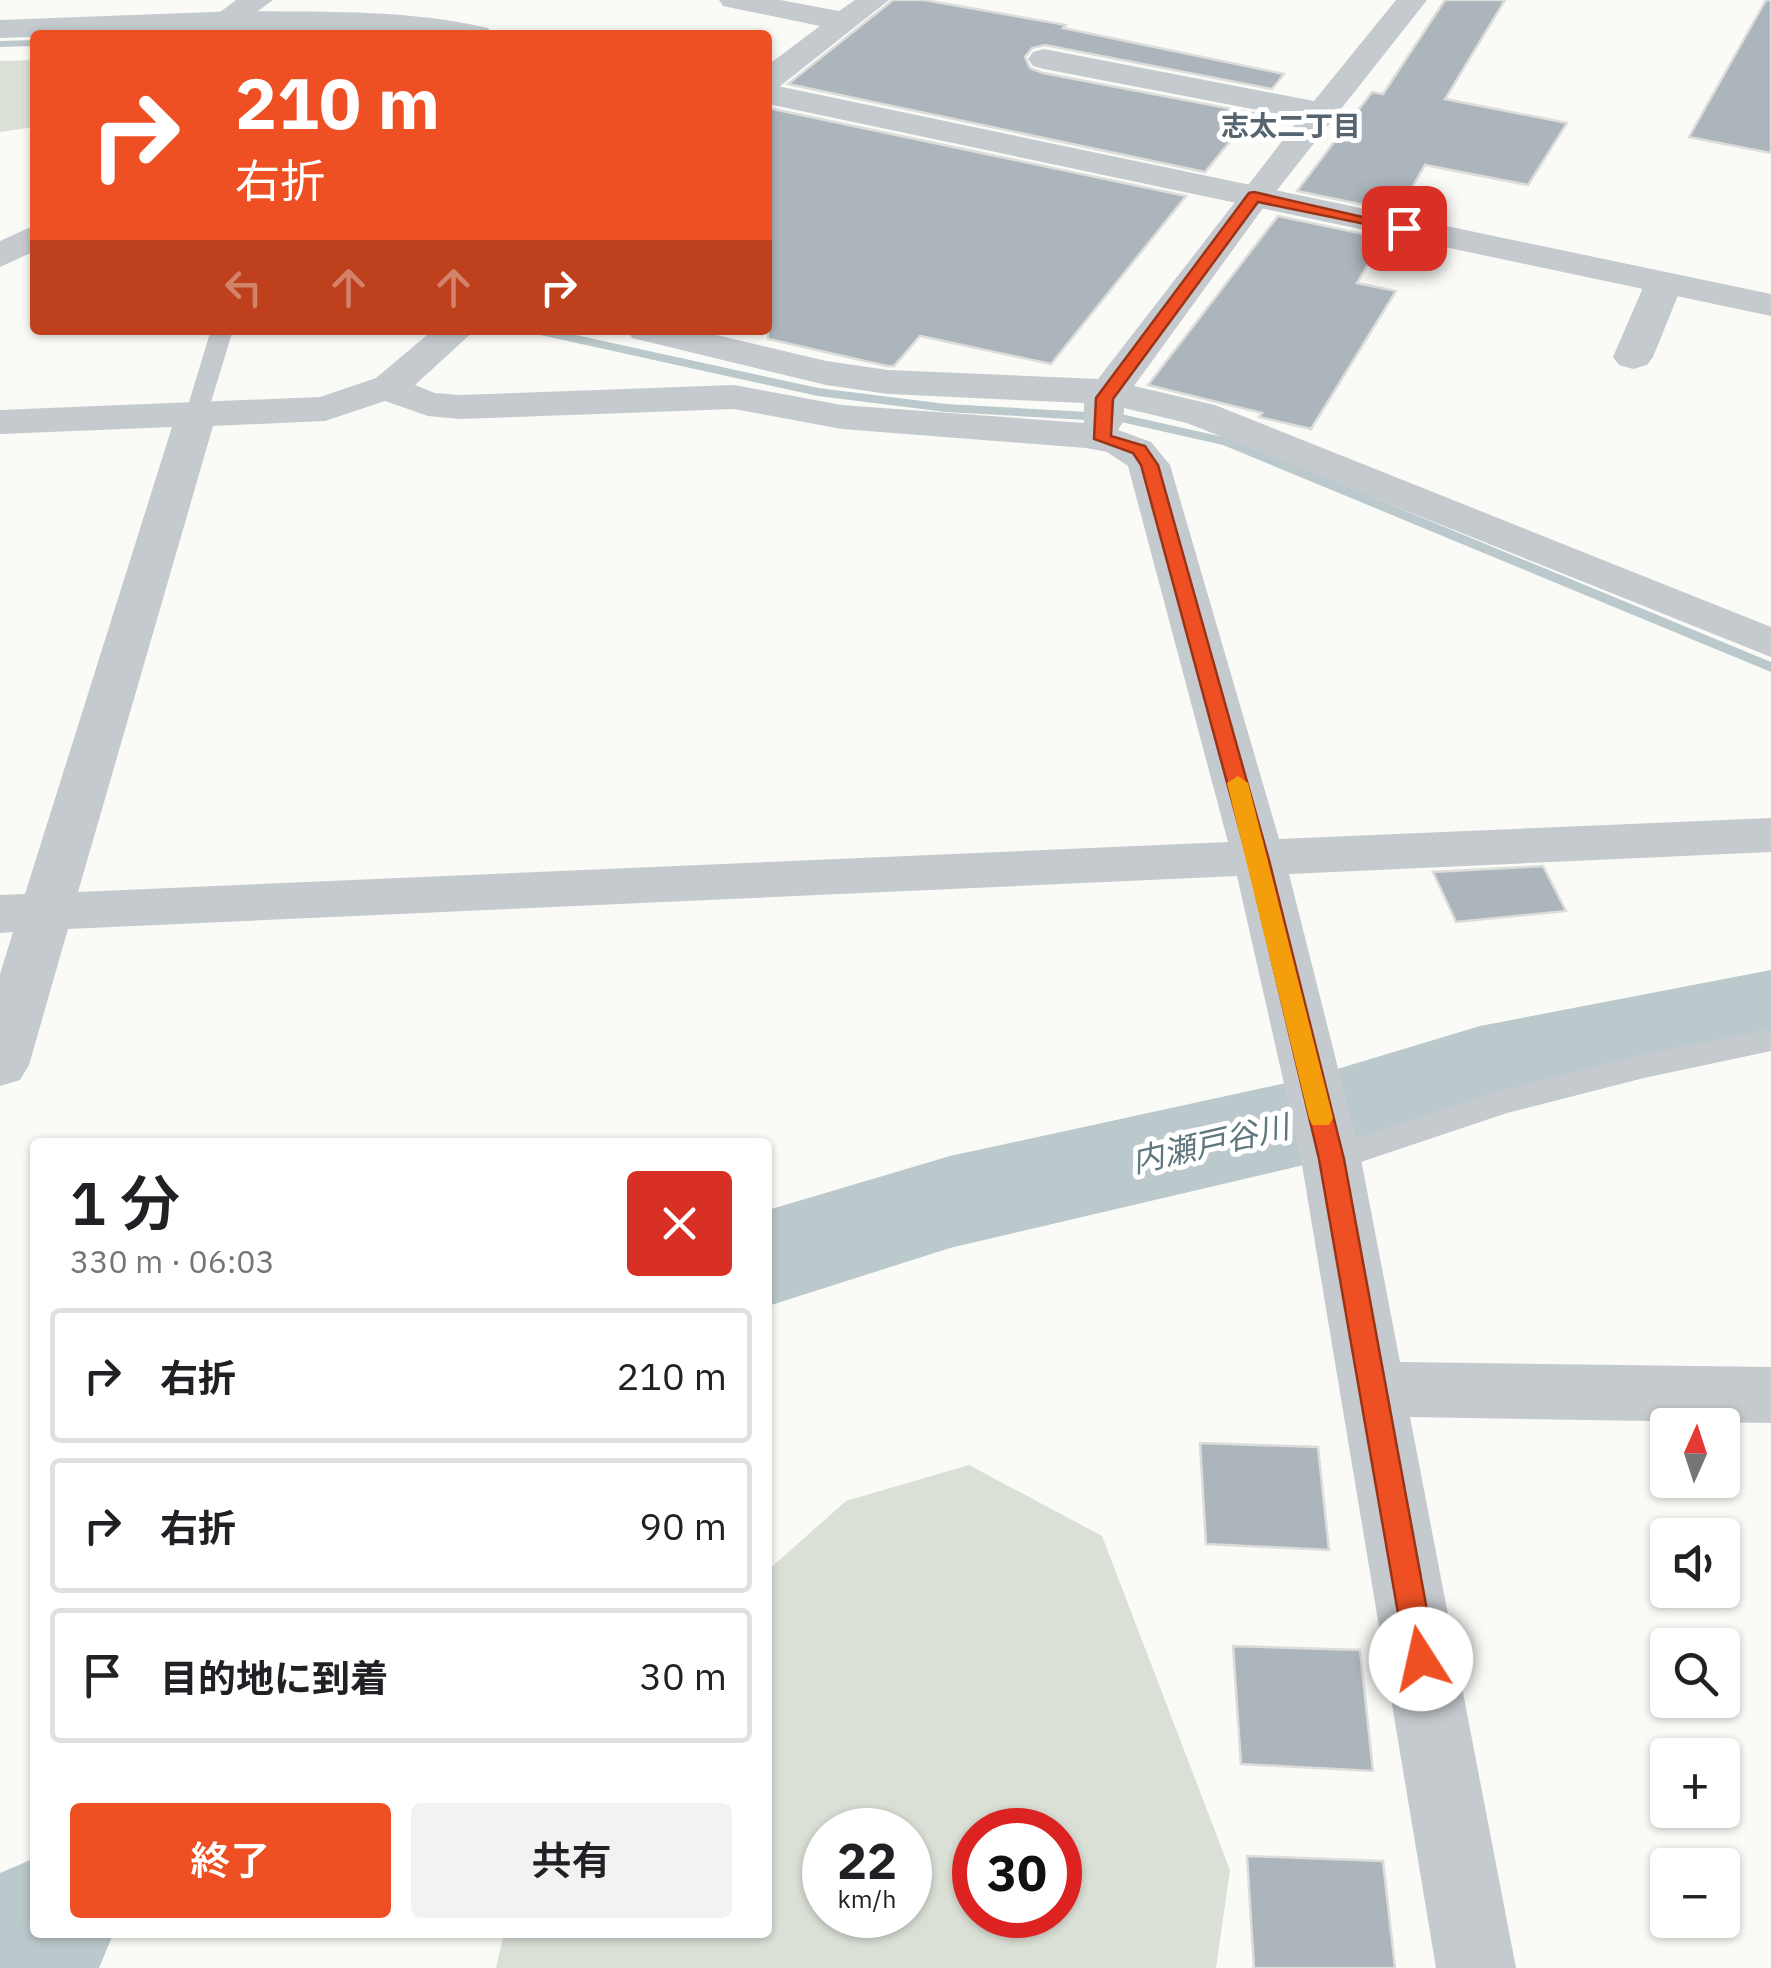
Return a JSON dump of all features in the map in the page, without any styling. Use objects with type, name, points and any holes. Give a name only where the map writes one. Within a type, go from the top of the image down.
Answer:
[{"type":"street","points":[[226,19],[258,0]]},
{"type":"street","points":[[734,0],[846,22]]},
{"type":"street","points":[[772,77],[874,0]]},
{"type":"street","points":[[1105,410],[1254,196],[1412,0]]},
{"type":"street","points":[[0,29],[226,19],[430,30]]},
{"type":"street","points":[[1044,59],[1322,112]]},
{"type":"street","points":[[772,95],[1771,305]]},
{"type":"street","points":[[0,256],[30,239]]},
{"type":"street","points":[[1633,357],[1664,283]]},
{"type":"street","points":[[0,422],[325,408],[387,388],[450,335]]},
{"type":"street","points":[[667,335],[826,373],[1105,410],[1149,465],[1259,860],[1331,1159],[1476,1968]]},
{"type":"street","points":[[387,388],[428,404],[460,407],[734,397],[842,417],[1105,410],[1201,414],[1771,643]]},
{"type":"street","points":[[0,1065],[24,912],[196,415]]},
{"type":"street","points":[[24,912],[1771,835]]},
{"type":"street","points":[[1372,1388],[1771,1395]]},
{"type":"lane","points":[[196,415],[220,335]]},
{"type":"lane","points":[[1331,1159],[1504,1102],[1644,1066],[1771,1040]]},
{"type":"shaded area","points":[[30,60],[30,128],[0,132],[0,61]]},
{"type":"shaded area","points":[[969,1465],[1102,1536],[1230,1870],[1216,1968],[496,1968],[503,1938],[772,1938],[772,1566],[846,1501]]},
{"type":"building","points":[[893,0],[924,0],[1066,25],[1063,28],[1284,74],[1272,89],[1045,45],[1032,48],[1025,57],[1030,68],[1043,73],[1253,113],[1205,172],[788,84]]},
{"type":"building","points":[[1445,0],[1505,0],[1445,99],[1567,123],[1528,185],[1425,165],[1398,212],[1297,191],[1372,92],[1383,94]]},
{"type":"building","points":[[1766,0],[1771,0],[1771,153],[1689,137]]},
{"type":"building","points":[[772,109],[1186,196],[1051,364],[920,336],[894,366],[887,366],[768,339],[772,335]]},
{"type":"building","points":[[1278,216],[1383,238],[1357,283],[1396,291],[1311,429],[1148,385]]},
{"type":"building","points":[[1543,866],[1566,911],[1456,922],[1433,872]]},
{"type":"building","points":[[1200,1443],[1318,1447],[1329,1550],[1206,1544]]},
{"type":"building","points":[[1233,1646],[1360,1650],[1373,1771],[1241,1764]]},
{"type":"building","points":[[1247,1856],[1383,1861],[1395,1968],[1254,1968]]},
{"type":"waterway","points":[[0,44],[30,43]]},
{"type":"waterway","points":[[559,335],[818,392],[946,408],[1121,418],[1227,442],[1771,667]]},
{"type":"waterway","name":"内瀬戸谷川","points":[[772,1257],[950,1202],[1304,1122],[1480,1067],[1771,1009]]},
{"type":"waterway","name":"内瀬戸谷川","points":[[2,1968],[33,1938]]},
{"type":"slow traffic","points":[[1238,783],[1321,1118]]},
{"type":"district","name":"志太二丁目","points":[[1291,125]]},
{"type":"route","points":[[1404,228],[1254,196],[1104,398],[1102,429],[1103,439],[1124,442],[1139,450],[1149,465],[1259,860],[1331,1159],[1421,1659]]}]
